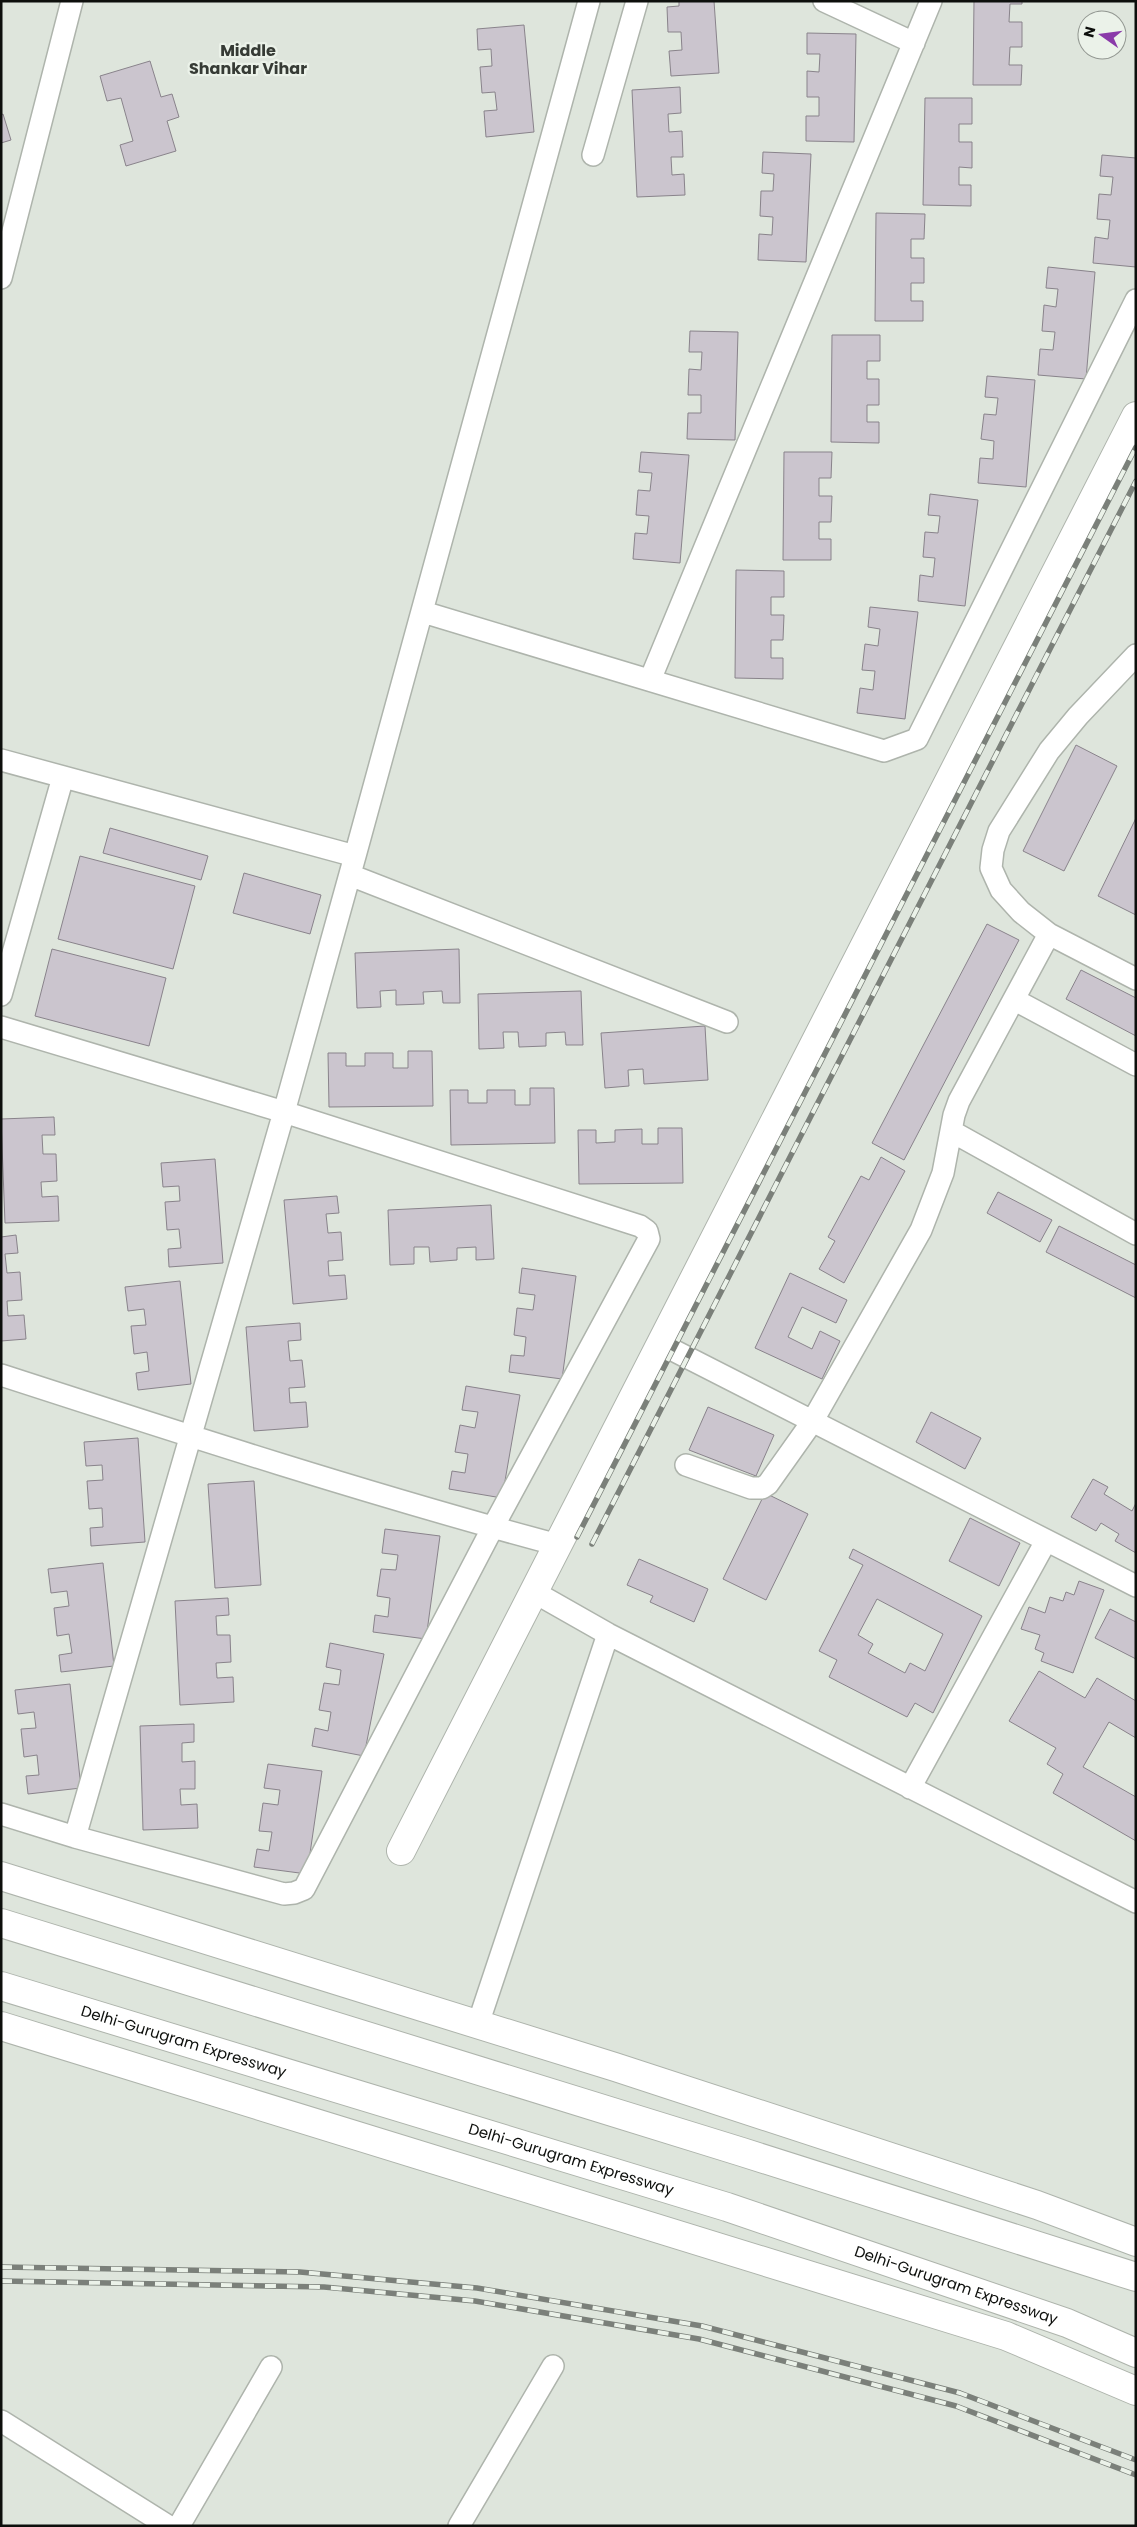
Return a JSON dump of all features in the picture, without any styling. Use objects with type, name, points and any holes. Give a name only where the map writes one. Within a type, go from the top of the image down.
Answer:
[{"type":"main road","points":[[402,1851],[1136,416]]},
{"type":"main road","points":[[1,1876],[478,2024],[1037,2204],[1136,2242]]},
{"type":"main road","points":[[1,1924],[733,2149],[1136,2277]]},
{"type":"main road","name":"Delhi-Gurugram Expressway","points":[[1,1986],[728,2207],[1067,2323],[1136,2353]]},
{"type":"main road","points":[[1,2026],[1006,2336],[1136,2390]]},
{"type":"street","points":[[1,278],[72,1]]},
{"type":"street","points":[[75,1837],[284,1112],[423,612],[589,1]]},
{"type":"street","points":[[594,155],[637,1]]},
{"type":"street","points":[[824,1],[914,43]]},
{"type":"street","points":[[650,680],[931,1]]},
{"type":"street","points":[[423,612],[884,751],[918,739],[1136,300]]},
{"type":"street","points":[[1136,655],[1078,716],[1049,751],[999,831],[992,850],[991,868],[1001,890],[1020,912],[1049,934],[1136,979]]},
{"type":"street","points":[[1,760],[63,777],[352,866],[727,1022]]},
{"type":"street","points":[[1,996],[63,777]]},
{"type":"street","points":[[686,1465],[740,1485],[762,1488],[779,1470],[812,1422],[921,1230],[943,1172],[959,1102],[1049,934]]},
{"type":"street","points":[[1015,1000],[1136,1065]]},
{"type":"street","points":[[1,1028],[284,1112],[640,1226],[647,1231],[648,1243],[493,1527],[304,1889],[294,1894],[284,1894],[75,1837],[1,1814]]},
{"type":"street","points":[[951,1131],[1136,1234]]},
{"type":"street","points":[[661,1344],[1136,1586]]},
{"type":"street","points":[[1,1375],[191,1436],[493,1527],[558,1544]]},
{"type":"street","points":[[910,1788],[1046,1541]]},
{"type":"street","points":[[534,1592],[608,1634],[1136,1902]]},
{"type":"street","points":[[478,2024],[608,1634]]},
{"type":"street","points":[[459,2526],[553,2366]]},
{"type":"street","points":[[179,2526],[271,2368]]},
{"type":"street","points":[[1,2421],[168,2526]]},
{"type":"building","points":[[679,1],[714,1],[719,73],[671,76],[669,51],[682,50],[681,32],[668,32],[667,7],[679,6]]},
{"type":"building","points":[[974,1],[1022,1],[1022,4],[1010,4],[1009,22],[1022,22],[1022,47],[1010,47],[1009,65],[1022,65],[1021,85],[973,85]]},
{"type":"building","points":[[524,25],[534,132],[486,137],[484,111],[497,110],[495,92],[482,93],[480,67],[492,66],[491,49],[478,50],[477,29]]},
{"type":"building","points":[[807,33],[856,34],[854,142],[806,141],[806,116],[819,116],[819,97],[807,97],[807,71],[819,72],[820,54],[807,54]]},
{"type":"building","points":[[150,61],[161,97],[172,94],[179,117],[167,121],[176,151],[126,166],[120,145],[133,141],[121,98],[107,101],[100,76]]},
{"type":"building","points":[[680,87],[681,113],[668,114],[669,132],[682,131],[683,157],[671,157],[672,175],[684,174],[685,195],[637,197],[632,90]]},
{"type":"building","points":[[925,98],[972,98],[972,124],[959,124],[959,142],[972,142],[972,168],[959,167],[959,185],[971,185],[971,206],[923,205]]},
{"type":"building","points":[[3,114],[11,140],[1,143],[1,115]]},
{"type":"building","points":[[763,152],[811,154],[806,262],[758,260],[759,234],[772,235],[773,217],[760,216],[761,191],[773,191],[774,174],[762,173]]},
{"type":"building","points":[[1102,155],[1136,158],[1136,267],[1093,263],[1095,237],[1108,239],[1110,220],[1097,219],[1099,194],[1111,195],[1113,177],[1100,176]]},
{"type":"building","points":[[876,213],[925,214],[924,239],[911,239],[911,258],[924,258],[924,283],[911,283],[911,301],[923,301],[923,321],[875,321]]},
{"type":"building","points":[[1048,267],[1095,272],[1086,379],[1038,375],[1040,349],[1053,350],[1055,332],[1042,331],[1044,305],[1056,307],[1058,289],[1046,288]]},
{"type":"building","points":[[690,331],[738,332],[735,440],[687,439],[688,413],[701,413],[701,395],[688,395],[689,369],[701,370],[702,352],[689,352]]},
{"type":"building","points":[[832,335],[880,335],[880,361],[867,361],[867,379],[879,379],[879,405],[867,405],[867,422],[879,422],[879,443],[831,442]]},
{"type":"building","points":[[987,376],[1035,380],[1026,487],[978,483],[980,458],[993,459],[994,441],[981,439],[984,414],[996,415],[998,398],[985,397]]},
{"type":"building","points":[[641,452],[689,455],[680,563],[633,559],[635,533],[647,534],[649,516],[636,515],[638,490],[650,491],[652,473],[639,472]]},
{"type":"building","points":[[784,452],[832,452],[831,478],[819,478],[819,496],[832,496],[831,522],[819,522],[819,539],[831,539],[831,560],[783,560]]},
{"type":"building","points":[[930,494],[978,500],[965,606],[918,601],[920,575],[933,577],[935,558],[923,557],[925,532],[938,533],[940,516],[928,515]]},
{"type":"building","points":[[736,570],[784,571],[784,597],[771,597],[771,615],[784,615],[783,640],[771,640],[771,658],[783,658],[783,679],[735,678]]},
{"type":"building","points":[[870,607],[918,612],[905,719],[857,713],[860,688],[873,690],[875,671],[862,670],[865,644],[878,646],[880,629],[868,627]]},
{"type":"building","points":[[1076,745],[1117,766],[1064,871],[1023,851]]},
{"type":"building","points":[[1136,818],[1136,915],[1098,896]]},
{"type":"building","points":[[110,828],[208,856],[201,880],[103,853]]},
{"type":"building","points":[[80,856],[195,886],[173,969],[58,939]]},
{"type":"building","points":[[244,873],[321,895],[310,934],[233,913]]},
{"type":"building","points":[[987,924],[1019,940],[904,1160],[872,1143]]},
{"type":"building","points":[[52,949],[166,978],[149,1046],[35,1016]]},
{"type":"building","points":[[459,949],[460,1003],[443,1003],[442,991],[423,992],[424,1004],[396,1005],[396,990],[380,991],[381,1007],[357,1008],[355,953]]},
{"type":"building","points":[[1081,970],[1136,998],[1136,1036],[1066,999]]},
{"type":"building","points":[[581,991],[583,1045],[566,1045],[565,1032],[546,1033],[546,1046],[519,1047],[518,1032],[503,1032],[504,1048],[479,1049],[478,994]]},
{"type":"building","points":[[705,1026],[708,1080],[644,1084],[643,1069],[628,1070],[629,1086],[605,1088],[601,1033]]},
{"type":"building","points":[[408,1051],[432,1051],[433,1106],[329,1107],[328,1053],[346,1053],[346,1066],[365,1066],[365,1053],[393,1053],[393,1068],[408,1068]]},
{"type":"building","points":[[530,1088],[554,1088],[555,1143],[451,1145],[450,1090],[468,1090],[468,1103],[487,1103],[487,1090],[515,1090],[515,1105],[530,1105]]},
{"type":"building","points":[[54,1117],[55,1135],[42,1135],[43,1154],[56,1154],[57,1181],[41,1182],[42,1197],[58,1196],[59,1221],[5,1223],[1,1119]]},
{"type":"building","points":[[658,1128],[682,1128],[683,1183],[579,1184],[578,1130],[596,1130],[596,1143],[615,1142],[615,1130],[642,1129],[642,1144],[658,1144]]},
{"type":"building","points":[[881,1157],[905,1171],[844,1283],[819,1269],[835,1241],[828,1237],[861,1176],[869,1180]]},
{"type":"building","points":[[215,1159],[223,1263],[169,1267],[168,1249],[181,1248],[179,1229],[167,1230],[165,1202],[180,1201],[179,1186],[163,1187],[161,1163]]},
{"type":"building","points":[[998,1192],[1052,1220],[1040,1242],[987,1213]]},
{"type":"building","points":[[337,1196],[339,1213],[326,1214],[328,1233],[341,1232],[343,1260],[328,1261],[329,1276],[345,1275],[347,1299],[293,1304],[284,1200]]},
{"type":"building","points":[[491,1205],[494,1259],[476,1260],[476,1247],[457,1248],[457,1260],[430,1262],[429,1247],[414,1247],[414,1264],[390,1265],[388,1210]]},
{"type":"building","points":[[1059,1226],[1136,1265],[1136,1298],[1046,1252]]},
{"type":"building","points":[[16,1235],[18,1253],[5,1254],[7,1273],[20,1272],[22,1300],[7,1301],[8,1316],[24,1315],[26,1339],[1,1341],[1,1237]]},
{"type":"building","points":[[522,1268],[576,1276],[562,1379],[509,1372],[511,1355],[524,1356],[526,1337],[514,1335],[517,1308],[533,1310],[535,1295],[519,1293]]},
{"type":"building","points":[[790,1273],[847,1300],[836,1323],[802,1307],[788,1337],[812,1349],[820,1331],[840,1341],[822,1379],[755,1348]]},
{"type":"building","points":[[180,1281],[191,1384],[138,1390],[136,1373],[149,1371],[147,1352],[134,1354],[131,1326],[146,1325],[144,1309],[128,1311],[125,1287]]},
{"type":"building","points":[[300,1323],[301,1340],[288,1341],[290,1361],[302,1360],[305,1387],[289,1388],[290,1403],[306,1402],[308,1427],[254,1431],[246,1327]]},
{"type":"building","points":[[466,1386],[520,1395],[502,1498],[449,1489],[452,1471],[465,1473],[468,1454],[455,1452],[460,1425],[475,1428],[478,1412],[462,1410]]},
{"type":"building","points":[[708,1407],[774,1435],[756,1476],[689,1450]]},
{"type":"building","points":[[931,1412],[981,1438],[965,1469],[916,1442]]},
{"type":"building","points":[[138,1438],[145,1542],[91,1546],[90,1528],[103,1527],[102,1508],[89,1509],[87,1481],[103,1480],[102,1465],[86,1466],[84,1442]]},
{"type":"building","points":[[1093,1479],[1108,1487],[1104,1494],[1132,1511],[1136,1503],[1136,1553],[1115,1541],[1119,1534],[1101,1523],[1096,1531],[1071,1517]]},
{"type":"building","points":[[254,1481],[261,1585],[215,1588],[208,1484]]},
{"type":"building","points":[[765,1493],[808,1514],[766,1600],[723,1579]]},
{"type":"building","points":[[970,1518],[1020,1543],[999,1586],[949,1561]]},
{"type":"building","points":[[385,1529],[440,1536],[426,1639],[373,1632],[375,1615],[388,1617],[390,1598],[377,1596],[381,1569],[396,1570],[398,1555],[382,1553]]},
{"type":"building","points":[[853,1549],[982,1616],[933,1713],[915,1703],[907,1717],[829,1677],[837,1660],[819,1651],[863,1565],[849,1558]],"holes":[[[877,1599],[943,1634],[925,1671],[910,1663],[905,1673],[868,1653],[873,1644],[858,1635]]]},
{"type":"building","points":[[639,1559],[708,1589],[694,1622],[650,1602],[653,1596],[627,1585]]},
{"type":"building","points":[[103,1563],[114,1666],[61,1672],[59,1655],[72,1653],[69,1634],[57,1636],[54,1608],[69,1606],[67,1591],[51,1593],[48,1569]]},
{"type":"building","points":[[1079,1581],[1104,1590],[1073,1673],[1041,1661],[1044,1653],[1035,1649],[1040,1635],[1021,1629],[1029,1607],[1045,1613],[1050,1597],[1063,1601],[1066,1592],[1074,1595]]},
{"type":"building","points":[[228,1598],[229,1615],[216,1616],[217,1635],[230,1635],[231,1662],[216,1663],[217,1678],[233,1677],[234,1702],[180,1705],[175,1601]]},
{"type":"building","points":[[1110,1609],[1136,1622],[1136,1659],[1095,1638]]},
{"type":"building","points":[[330,1643],[384,1654],[364,1756],[312,1746],[315,1728],[328,1731],[331,1712],[319,1710],[324,1683],[339,1685],[341,1670],[326,1667]]},
{"type":"building","points":[[1039,1671],[1085,1698],[1097,1678],[1136,1701],[1136,1738],[1109,1722],[1083,1767],[1136,1797],[1136,1841],[1053,1793],[1063,1774],[1047,1764],[1056,1748],[1009,1721]]},
{"type":"building","points":[[70,1684],[81,1788],[28,1794],[26,1776],[39,1775],[37,1755],[24,1757],[21,1729],[36,1728],[34,1712],[18,1714],[15,1690]]},
{"type":"building","points":[[194,1724],[194,1742],[182,1743],[182,1762],[195,1761],[195,1789],[180,1789],[181,1805],[197,1804],[198,1828],[143,1830],[140,1726]]},
{"type":"building","points":[[268,1764],[322,1771],[307,1874],[254,1867],[257,1849],[269,1851],[272,1832],[259,1831],[263,1803],[278,1805],[280,1790],[264,1788]]},
{"type":"railway","points":[[577,1537],[1136,447]]},
{"type":"railway","points":[[592,1544],[1136,481]]},
{"type":"railway","points":[[1,2267],[300,2272],[477,2288],[702,2326],[960,2393],[1136,2460]]},
{"type":"railway","points":[[1,2281],[324,2287],[475,2301],[699,2339],[956,2406],[1136,2475]]},
{"type":"district","name":"Middle Shankar Vihar","points":[[248,59]]}]
